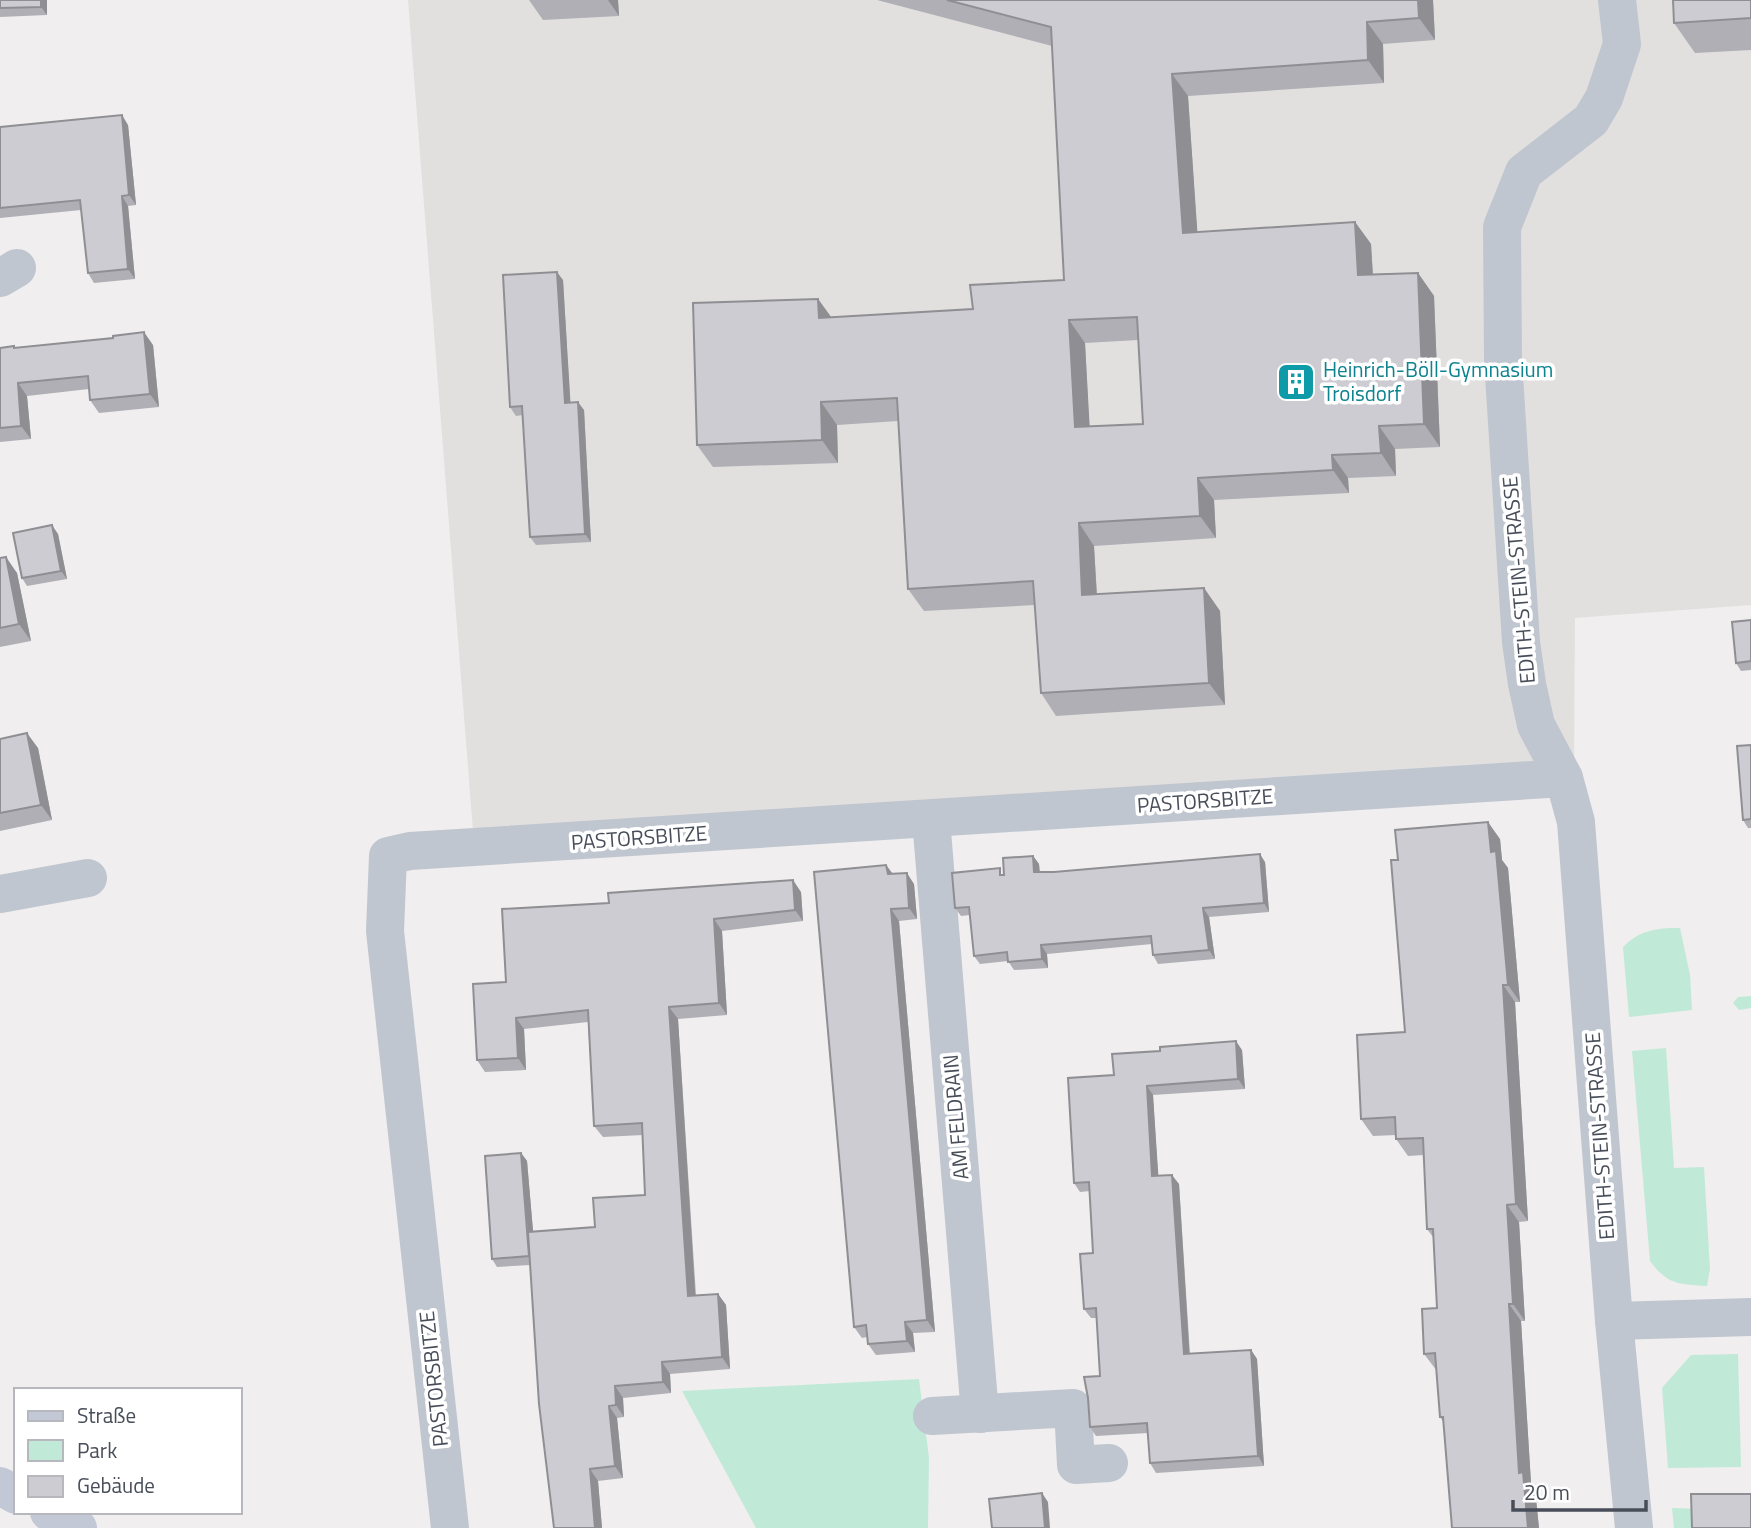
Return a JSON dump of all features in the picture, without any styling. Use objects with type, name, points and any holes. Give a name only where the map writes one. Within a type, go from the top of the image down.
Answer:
[{"type":"street","name":"EDITH-STEIN-STRASSE","points":[[1617,0],[1622,44],[1604,98],[1591,120],[1524,172],[1502,227],[1503,360],[1521,642],[1527,684],[1536,725],[1564,778],[1576,822],[1614,1321],[1634,1528]]},
{"type":"street","name":"PASTORSBITZE","points":[[450,1528],[385,931],[388,856],[410,851],[1564,778]]},
{"type":"street","name":"AM FELDRAIN","points":[[931,819],[981,1414]]},
{"type":"street","points":[[0,894],[88,878]]},
{"type":"street","points":[[1614,1321],[1751,1317]]},
{"type":"street","points":[[932,1416],[1073,1408],[1076,1465],[1109,1463]]},
{"type":"street","points":[[53,1514],[78,1528]]},
{"type":"shaded area","points":[[408,0],[1751,0],[1751,605],[1575,618],[1574,771],[473,831]]},
{"type":"green space","points":[[1680,928],[1690,975],[1692,1010],[1629,1017],[1623,947],[1649,931]]},
{"type":"green space","points":[[1751,996],[1751,1008],[1739,1010],[1733,1003],[1738,997]]},
{"type":"green space","points":[[1666,1048],[1674,1168],[1704,1167],[1710,1269],[1707,1286],[1674,1282],[1662,1275],[1650,1261],[1632,1051]]},
{"type":"green space","points":[[1738,1354],[1741,1467],[1668,1468],[1662,1388],[1691,1355]]},
{"type":"green space","points":[[919,1379],[929,1458],[928,1528],[756,1528],[682,1391]]},
{"type":"green space","points":[[1672,1508],[1701,1509],[1702,1528],[1674,1528]]},
{"type":"building","points":[[0,0],[41,0],[41,7],[0,8]]},
{"type":"building","name":"Heinrich-Böll-Gymnasium Troisdorf","points":[[947,0],[1418,0],[1419,18],[1367,22],[1368,60],[1172,74],[1183,233],[1355,222],[1358,275],[1418,273],[1424,424],[1379,426],[1381,453],[1332,455],[1333,470],[1198,478],[1200,516],[1079,523],[1082,595],[1204,588],[1209,683],[1041,693],[1033,581],[908,589],[897,398],[821,402],[822,440],[697,445],[693,303],[818,299],[819,318],[973,309],[970,285],[1064,280],[1051,27]],"holes":[[[1137,317],[1143,424],[1075,427],[1069,320]]]},
{"type":"building","points":[[1673,0],[1751,0],[1751,18],[1674,23]]},
{"type":"building","points":[[122,115],[129,195],[122,196],[128,269],[88,273],[80,200],[0,208],[0,127]]},
{"type":"building","points":[[557,272],[565,403],[578,402],[585,534],[530,537],[522,406],[510,407],[503,275]]},
{"type":"building","points":[[144,332],[150,394],[90,400],[88,376],[18,383],[21,426],[0,428],[0,348],[113,338]]},
{"type":"building","points":[[52,525],[61,571],[22,578],[13,533]]},
{"type":"building","points":[[6,557],[19,624],[0,628],[0,558]]},
{"type":"building","points":[[1751,620],[1751,661],[1736,663],[1732,622]]},
{"type":"building","points":[[27,733],[41,805],[0,813],[0,739]]},
{"type":"building","points":[[1751,745],[1751,819],[1743,820],[1737,746]]},
{"type":"building","points":[[1488,822],[1491,852],[1496,851],[1508,985],[1503,985],[1516,1204],[1507,1205],[1513,1304],[1509,1304],[1519,1473],[1523,1472],[1528,1528],[1452,1528],[1435,1353],[1424,1354],[1422,1309],[1437,1308],[1433,1229],[1427,1229],[1423,1138],[1396,1139],[1395,1117],[1361,1119],[1357,1035],[1405,1032],[1391,860],[1398,860],[1395,830]]},
{"type":"building","points":[[1260,854],[1264,903],[1203,908],[1209,950],[1153,955],[1151,936],[1041,945],[1042,959],[1008,962],[1007,952],[974,956],[969,907],[955,908],[952,873],[1000,868],[1000,875],[1004,875],[1003,858],[1033,856],[1034,872],[1054,872]]},
{"type":"building","points":[[886,865],[888,874],[907,873],[909,908],[891,909],[927,1320],[905,1322],[907,1341],[868,1344],[866,1325],[854,1327],[814,872]]},
{"type":"building","points":[[793,880],[795,910],[714,919],[719,1003],[669,1007],[688,1296],[718,1294],[722,1357],[662,1362],[663,1382],[615,1386],[616,1405],[609,1406],[615,1466],[590,1469],[595,1528],[554,1528],[539,1404],[528,1232],[595,1227],[593,1198],[645,1195],[642,1123],[594,1126],[588,1010],[516,1018],[518,1058],[477,1060],[473,984],[506,982],[502,909],[609,903],[608,893]]},
{"type":"building","points":[[1236,1041],[1238,1079],[1147,1086],[1152,1176],[1172,1175],[1184,1354],[1251,1350],[1258,1456],[1150,1463],[1147,1423],[1090,1427],[1084,1377],[1100,1376],[1096,1308],[1084,1309],[1080,1254],[1093,1253],[1089,1182],[1074,1183],[1068,1078],[1114,1075],[1112,1054]]},
{"type":"building","points":[[521,1153],[529,1256],[492,1259],[485,1156]]},
{"type":"building","points":[[1042,1493],[1045,1528],[992,1528],[989,1499]]},
{"type":"building","points":[[1691,1494],[1751,1494],[1751,1528],[1692,1528]]},
{"type":"place","name":"Heinrich-Böll-Gymnasium Troisdorf","points":[[1296,382]]}]
